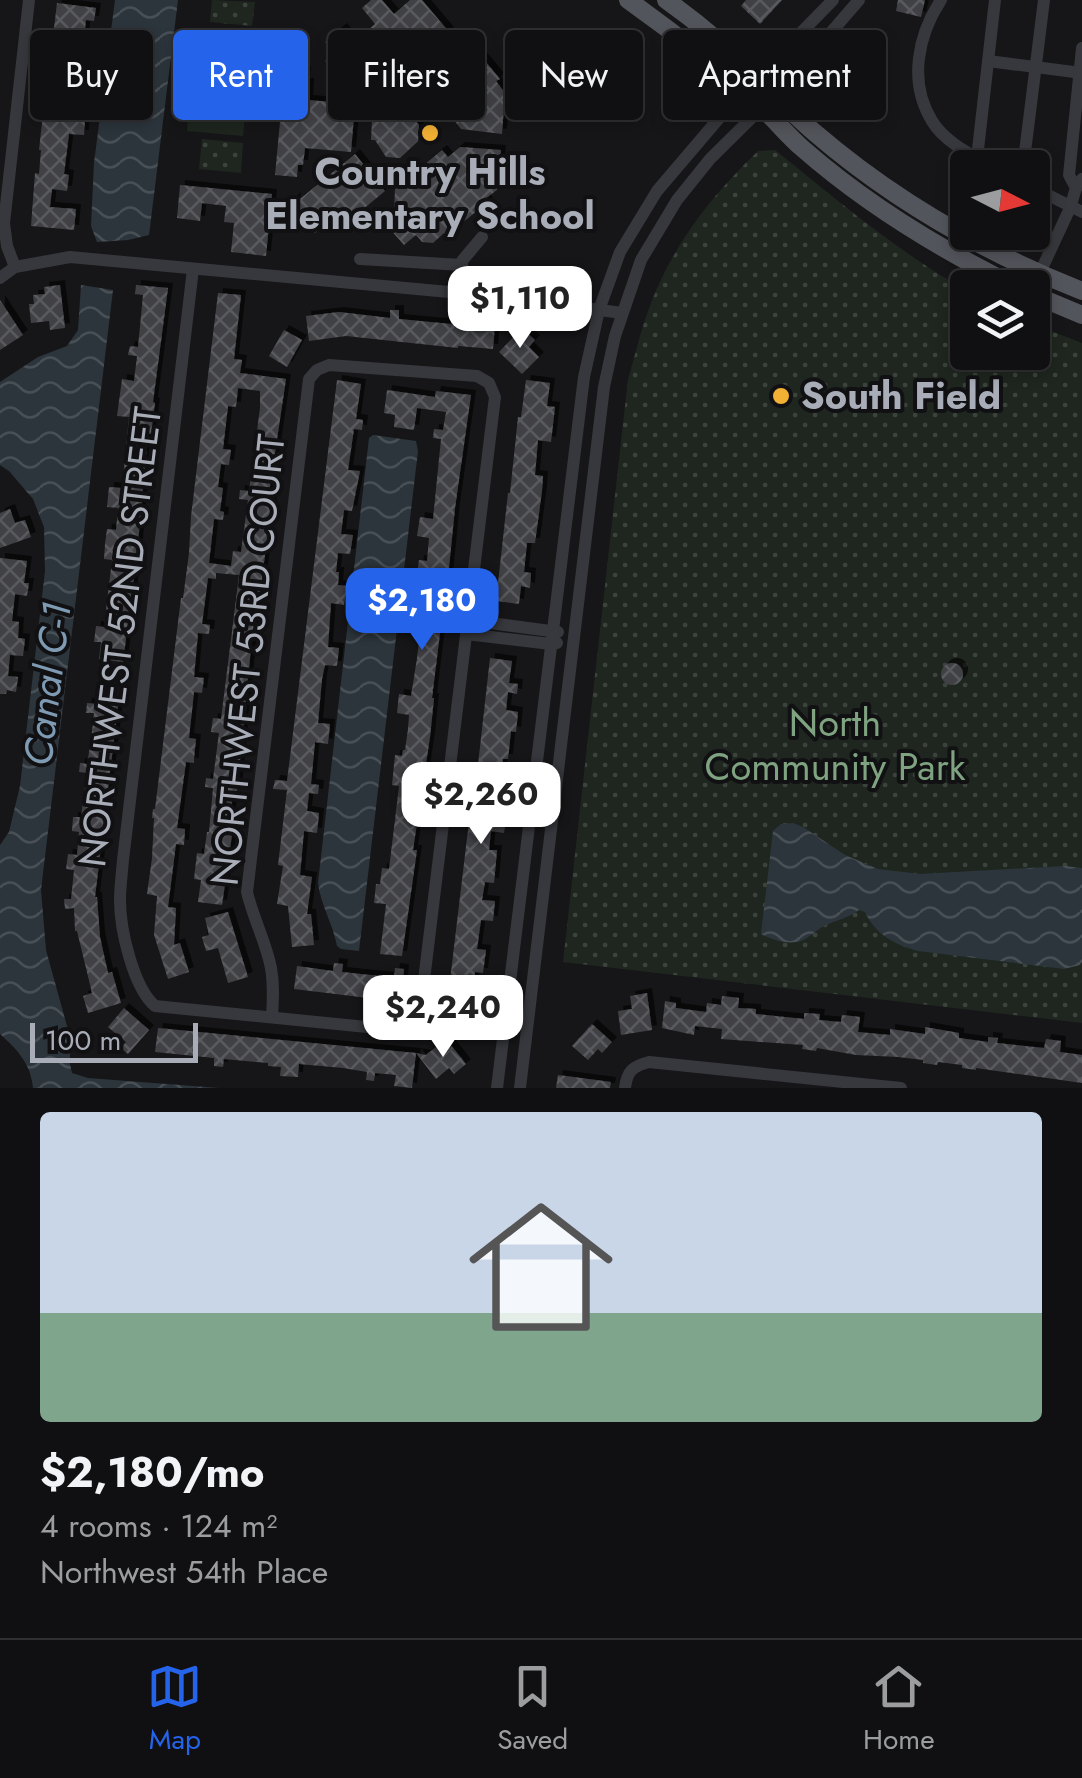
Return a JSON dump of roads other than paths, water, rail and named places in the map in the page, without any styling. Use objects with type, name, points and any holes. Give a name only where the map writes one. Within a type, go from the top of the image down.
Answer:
[{"type":"main road","points":[[628,0],[670,30]]},
{"type":"main road","points":[[666,0],[707,30]]},
{"type":"main road","points":[[782,120],[800,146],[865,198],[983,270]]},
{"type":"main road","points":[[796,120],[878,182],[1012,270]]},
{"type":"main road","points":[[1050,288],[1082,291]]},
{"type":"main road","points":[[1050,295],[1082,314]]},
{"type":"street","points":[[15,268],[4,223],[29,0]]},
{"type":"street","points":[[804,30],[834,0]]},
{"type":"street","points":[[833,30],[858,0]]},
{"type":"street","points":[[941,0],[928,19],[920,45],[921,92],[932,121],[965,150]]},
{"type":"street","points":[[978,150],[995,0]]},
{"type":"street","points":[[1025,150],[1044,0]]},
{"type":"street","points":[[1044,270],[1076,210],[1080,185],[1068,175],[1082,48]]},
{"type":"street","points":[[988,61],[1080,72]]},
{"type":"street","points":[[497,1088],[584,377],[599,310],[620,252],[656,191],[717,120]]},
{"type":"street","points":[[520,1088],[604,387],[622,313],[641,260],[677,200],[749,120]]},
{"type":"street","points":[[1050,197],[1076,210]]},
{"type":"street","points":[[461,293],[462,265],[482,237]]},
{"type":"street","points":[[0,278],[15,268],[70,257],[461,293],[622,313]]},
{"type":"street","points":[[360,258],[462,265]]},
{"type":"street","name":"NORTHWEST 52ND STREET","points":[[194,269],[120,904],[138,982],[155,1006],[272,1016]]},
{"type":"street","name":"NORTHWEST 53RD COURT","points":[[272,1016],[270,966],[247,892],[309,379],[318,370],[329,365],[477,376],[489,384],[495,397],[466,627]]},
{"type":"street","points":[[272,1016],[397,1030],[412,1025],[420,1013],[466,627],[574,639]]},
{"type":"street","points":[[625,1088],[627,1075],[635,1066],[650,1062],[779,1081],[901,1088]]},
{"type":"water","points":[[115,0],[178,0],[149,235],[97,242],[91,226],[100,120],[153,120],[153,30],[111,30]]},
{"type":"water","name":"Canal C-1","points":[[81,285],[113,290],[41,890],[46,950],[70,1037],[72,1073],[88,1078],[219,1088],[33,1088],[22,1058],[0,1034],[0,845],[9,832],[20,786],[45,571],[44,527],[33,499],[0,465],[0,382],[38,357],[67,346],[78,330]]},
{"type":"water","points":[[373,435],[416,441],[418,451],[359,951],[337,946],[318,883],[369,438]]},
{"type":"water","points":[[793,823],[845,855],[878,869],[920,874],[1082,868],[1082,962],[1064,969],[918,951],[887,938],[859,910],[801,941],[786,942],[765,936],[761,934],[773,831],[781,824]]},
{"type":"place","name":"Country Hills Elementary School","points":[[430,133]]},
{"type":"place","name":"South Field","points":[[781,396]]},
{"type":"park label","name":"North Community Park","points":[[835,744]]}]
